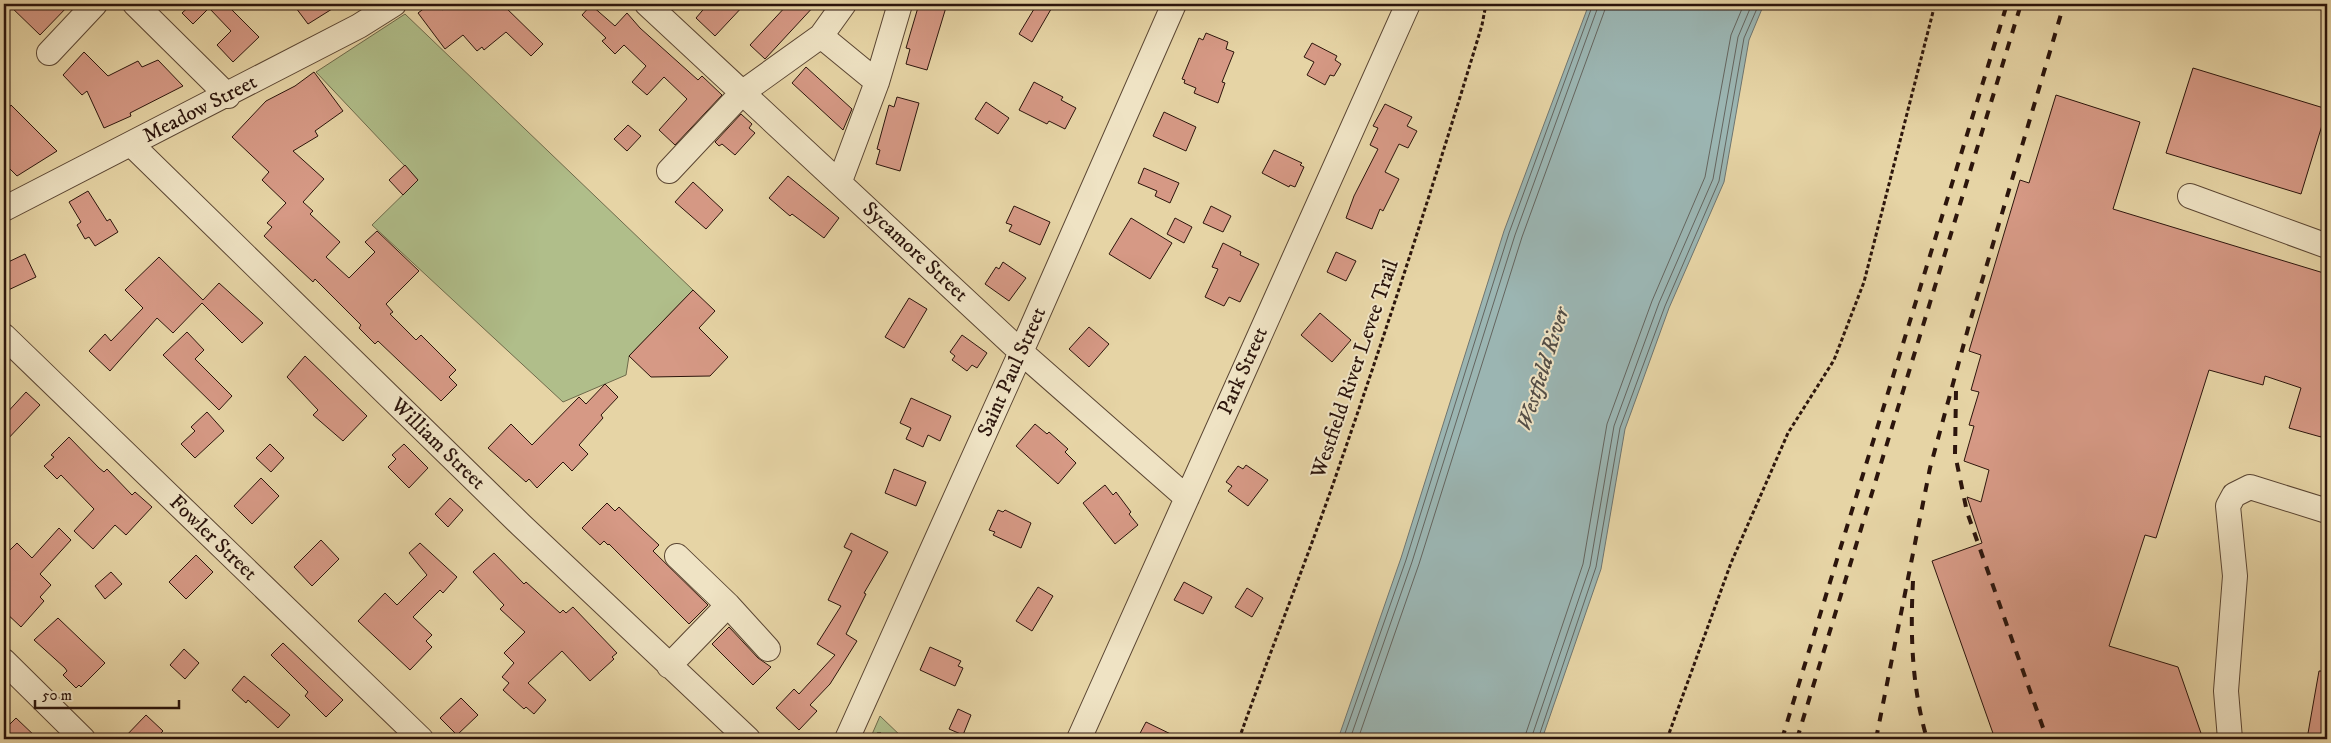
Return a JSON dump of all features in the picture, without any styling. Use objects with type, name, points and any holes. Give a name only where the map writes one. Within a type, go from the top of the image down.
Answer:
[{"type":"street","points":[[49,53],[95,4]]},
{"type":"street","points":[[135,4],[228,96]]},
{"type":"street","name":"Meadow Street","points":[[6,205],[132,145],[228,96],[359,26],[394,4]]},
{"type":"street","name":"Sycamore Street","points":[[647,4],[840,181],[1021,352],[1187,498]]},
{"type":"street","points":[[670,171],[744,92],[821,36],[844,4]]},
{"type":"street","points":[[840,181],[877,82],[900,4]]},
{"type":"street","name":"Saint Paul Street","points":[[847,739],[1021,352],[1174,4]]},
{"type":"street","name":"Park Street","points":[[1079,739],[1366,92],[1408,4]]},
{"type":"street","points":[[821,36],[877,82]]},
{"type":"street","name":"William Street","points":[[132,145],[313,323],[669,666],[748,739]]},
{"type":"street","points":[[2190,196],[2327,246]]},
{"type":"street","name":"Fowler Street","points":[[4,336],[421,739]]},
{"type":"street","points":[[2230,739],[2226,691],[2235,576],[2228,506],[2234,495],[2250,487],[2327,511]]},
{"type":"street","points":[[677,556],[728,605],[768,649]]},
{"type":"street","points":[[669,666],[728,605]]},
{"type":"street","points":[[4,661],[83,739]]},
{"type":"path","name":"Westfield River Levee Trail","points":[[1239,739],[1340,463],[1378,351],[1439,168],[1482,25],[1486,4]]},
{"type":"path","points":[[1667,739],[1731,563],[1788,433],[1834,360],[1864,282],[1935,4]]},
{"type":"path","points":[[877,734],[884,734],[891,739]]},
{"type":"green space","points":[[405,14],[693,290],[629,356],[626,375],[563,402],[372,225],[418,180],[316,72]]},
{"type":"green space","points":[[880,716],[904,739],[870,739]]},
{"type":"water","name":"Westfield River","points":[[1589,4],[1764,4],[1749,40],[1724,182],[1669,308],[1625,429],[1601,569],[1542,739],[1338,739],[1401,558],[1504,231]]},
{"type":"building","points":[[8,4],[70,4],[40,35]]},
{"type":"building","points":[[192,4],[226,4],[259,37],[233,62],[217,45],[231,31],[209,8],[193,24],[182,13]]},
{"type":"building","points":[[293,4],[340,4],[308,24]]},
{"type":"building","points":[[430,4],[437,4],[442,10],[450,4],[502,4],[543,44],[531,56],[506,32],[484,50],[482,47],[477,51],[463,35],[445,49],[418,13]]},
{"type":"building","points":[[708,4],[745,4],[715,36],[696,18]]},
{"type":"building","points":[[788,4],[816,4],[765,59],[750,45]]},
{"type":"building","points":[[919,4],[947,4],[927,70],[906,64],[910,49],[906,48]]},
{"type":"building","points":[[1037,4],[1054,4],[1032,42],[1019,34]]},
{"type":"building","points":[[591,5],[615,26],[627,13],[640,28],[698,80],[702,76],[722,95],[675,145],[659,130],[687,99],[664,77],[647,95],[632,82],[646,66],[624,45],[615,54],[602,41],[606,38],[582,15]]},
{"type":"building","points":[[1206,33],[1228,42],[1226,49],[1234,52],[1222,82],[1225,83],[1218,103],[1194,93],[1196,88],[1184,83],[1185,80],[1182,79],[1199,38],[1203,40]]},
{"type":"building","points":[[1312,43],[1337,56],[1335,60],[1341,64],[1334,76],[1330,75],[1325,85],[1307,75],[1314,62],[1304,57]]},
{"type":"building","points":[[84,52],[108,76],[138,61],[142,67],[158,60],[183,86],[130,113],[131,116],[104,128],[87,91],[82,95],[63,75]]},
{"type":"building","points":[[806,67],[852,109],[843,130],[792,83]]},
{"type":"building","points":[[2193,68],[2327,109],[2301,194],[2166,153]]},
{"type":"building","points":[[314,72],[343,111],[315,131],[318,136],[293,151],[324,179],[303,202],[313,211],[310,214],[340,242],[326,257],[349,278],[375,252],[365,242],[377,231],[419,271],[386,304],[393,312],[390,314],[416,340],[421,335],[456,370],[449,377],[457,385],[441,401],[378,341],[375,344],[359,328],[361,325],[315,279],[313,282],[264,236],[272,227],[267,223],[286,203],[262,180],[269,172],[232,137],[266,101],[295,86]]},
{"type":"building","points":[[1034,82],[1063,97],[1061,100],[1076,108],[1065,129],[1049,121],[1047,124],[1019,110]]},
{"type":"building","points":[[2056,95],[2140,122],[2113,209],[2327,274],[2327,417],[2321,437],[2289,428],[2301,388],[2265,376],[2263,385],[2209,370],[2156,538],[2145,535],[2109,646],[2178,667],[2203,739],[1995,739],[1932,561],[1982,543],[1967,497],[1981,502],[1989,470],[1964,461],[1974,426],[1969,425],[1979,392],[1971,390],[1981,355],[1969,351],[2020,180],[2029,183]]},
{"type":"building","points":[[897,97],[919,103],[900,171],[876,164],[880,150],[877,149],[889,105],[894,107]]},
{"type":"building","points":[[986,102],[1009,118],[998,134],[975,119]]},
{"type":"building","points":[[1385,104],[1412,117],[1407,126],[1417,131],[1408,148],[1399,144],[1385,172],[1399,179],[1383,211],[1380,209],[1372,229],[1346,218],[1354,196],[1378,149],[1370,145],[1378,128],[1373,126]]},
{"type":"building","points":[[11,105],[57,151],[17,176],[4,163],[4,114]]},
{"type":"building","points":[[1164,112],[1196,127],[1186,151],[1153,136]]},
{"type":"building","points":[[741,114],[752,124],[749,128],[755,133],[735,155],[722,144],[719,146],[715,142]]},
{"type":"building","points":[[628,125],[641,136],[627,151],[614,139]]},
{"type":"building","points":[[1274,150],[1302,163],[1300,165],[1304,167],[1295,187],[1290,185],[1289,187],[1262,173]]},
{"type":"building","points":[[405,165],[418,180],[403,195],[389,180]]},
{"type":"building","points":[[1144,168],[1179,183],[1170,203],[1155,196],[1157,191],[1138,183]]},
{"type":"building","points":[[788,176],[839,218],[824,238],[792,214],[790,216],[769,198]]},
{"type":"building","points":[[693,182],[723,210],[706,229],[675,202]]},
{"type":"building","points":[[88,191],[107,221],[110,219],[118,232],[95,246],[89,237],[85,239],[77,225],[81,222],[69,202]]},
{"type":"building","points":[[1014,206],[1050,222],[1040,245],[1009,231],[1012,225],[1006,223]]},
{"type":"building","points":[[1211,206],[1231,216],[1223,232],[1203,223]]},
{"type":"building","points":[[1131,218],[1172,243],[1150,279],[1109,254]]},
{"type":"building","points":[[1175,218],[1192,227],[1184,243],[1167,234]]},
{"type":"building","points":[[1223,243],[1241,252],[1240,255],[1259,264],[1240,302],[1229,297],[1224,306],[1205,297],[1218,269],[1212,267]]},
{"type":"building","points":[[1336,252],[1356,261],[1346,281],[1327,272]]},
{"type":"building","points":[[25,254],[36,277],[4,292],[4,264]]},
{"type":"building","points":[[159,257],[203,300],[219,283],[263,323],[242,343],[202,303],[173,333],[157,318],[110,371],[89,351],[105,334],[111,341],[143,308],[125,290]]},
{"type":"building","points":[[1003,262],[1026,278],[1009,301],[985,284],[996,267],[999,269]]},
{"type":"building","points":[[693,290],[715,311],[699,328],[728,357],[710,376],[651,377],[629,356]]},
{"type":"building","points":[[909,298],[927,309],[904,348],[885,337]]},
{"type":"building","points":[[1320,313],[1351,340],[1332,362],[1301,335]]},
{"type":"building","points":[[1089,327],[1109,344],[1089,367],[1069,349]]},
{"type":"building","points":[[187,332],[204,350],[195,359],[232,396],[219,410],[163,355]]},
{"type":"building","points":[[962,335],[987,353],[977,368],[972,365],[967,371],[952,360],[955,356],[950,352]]},
{"type":"building","points":[[305,356],[367,416],[343,441],[313,415],[318,410],[287,377]]},
{"type":"building","points":[[605,384],[618,397],[601,415],[603,418],[579,445],[588,454],[572,471],[563,462],[537,488],[529,479],[526,482],[488,448],[511,424],[532,445],[579,397],[586,404]]},
{"type":"building","points":[[26,392],[40,405],[4,443],[4,416]]},
{"type":"building","points":[[911,398],[951,416],[940,441],[928,435],[923,447],[906,439],[911,428],[900,423]]},
{"type":"building","points":[[207,412],[224,431],[195,458],[181,444],[195,431],[191,427]]},
{"type":"building","points":[[1035,424],[1047,434],[1049,432],[1068,449],[1065,452],[1076,463],[1058,484],[1016,446]]},
{"type":"building","points":[[69,437],[99,468],[104,472],[107,469],[132,495],[135,492],[152,507],[126,535],[115,525],[93,549],[74,531],[94,509],[61,475],[57,479],[44,466],[54,457],[51,455]]},
{"type":"building","points":[[270,444],[284,458],[271,472],[256,458]]},
{"type":"building","points":[[404,444],[428,468],[409,488],[388,467],[396,459],[392,455]]},
{"type":"building","points":[[1246,465],[1268,480],[1248,506],[1228,491],[1232,486],[1226,482],[1238,466],[1243,469]]},
{"type":"building","points":[[894,469],[926,482],[916,506],[885,493]]},
{"type":"building","points":[[261,478],[279,496],[252,524],[234,506]]},
{"type":"building","points":[[1105,485],[1113,495],[1116,492],[1138,525],[1115,544],[1083,503]]},
{"type":"building","points":[[450,498],[463,510],[448,527],[435,514]]},
{"type":"building","points":[[607,503],[615,511],[619,507],[659,545],[653,551],[708,605],[689,624],[609,544],[604,541],[600,545],[582,528]]},
{"type":"building","points":[[998,510],[1003,512],[1005,510],[1031,523],[1021,548],[993,535],[995,532],[989,530]]},
{"type":"building","points":[[59,528],[71,540],[40,574],[51,585],[40,597],[44,601],[21,627],[4,611],[4,556],[17,543],[32,558]]},
{"type":"building","points":[[851,533],[888,552],[864,593],[866,594],[846,634],[857,641],[830,684],[810,705],[817,711],[799,730],[776,708],[794,689],[799,694],[835,655],[817,644],[841,606],[828,600],[852,551],[844,547]]},
{"type":"building","points":[[321,540],[339,559],[312,586],[294,567]]},
{"type":"building","points":[[420,543],[457,577],[443,593],[440,590],[413,617],[432,635],[426,641],[432,647],[410,670],[358,621],[385,593],[397,605],[427,575],[409,553]]},
{"type":"building","points":[[494,553],[524,584],[526,582],[560,613],[563,610],[566,613],[573,607],[617,653],[612,657],[614,659],[590,681],[562,651],[528,683],[546,700],[534,714],[526,707],[524,709],[503,690],[509,683],[502,677],[514,663],[504,653],[525,632],[500,609],[504,605],[473,572]]},
{"type":"building","points":[[196,555],[213,572],[186,599],[169,582]]},
{"type":"building","points":[[111,572],[122,584],[105,599],[95,586]]},
{"type":"building","points":[[1184,582],[1212,597],[1203,614],[1174,600]]},
{"type":"building","points":[[1038,587],[1053,596],[1032,631],[1016,621]]},
{"type":"building","points":[[1247,588],[1263,598],[1252,617],[1235,607]]},
{"type":"building","points":[[58,618],[105,663],[81,687],[79,685],[76,688],[63,675],[67,671],[65,668],[34,640]]},
{"type":"building","points":[[729,627],[758,658],[771,667],[753,685],[712,644]]},
{"type":"building","points":[[283,643],[343,700],[326,717],[305,696],[308,692],[271,655]]},
{"type":"building","points":[[930,647],[961,661],[958,666],[963,668],[955,686],[920,670]]},
{"type":"building","points":[[184,649],[199,663],[185,679],[170,665]]},
{"type":"building","points":[[2319,671],[2327,671],[2327,739],[2307,739]]},
{"type":"building","points":[[244,676],[290,715],[278,728],[248,700],[246,703],[232,690]]},
{"type":"building","points":[[461,698],[478,715],[457,735],[440,718]]},
{"type":"building","points":[[958,709],[971,715],[963,735],[949,729]]},
{"type":"building","points":[[146,715],[163,731],[155,739],[123,739]]},
{"type":"building","points":[[16,718],[38,739],[4,739],[4,730]]},
{"type":"building","points":[[1146,722],[1181,739],[1137,739]]},
{"type":"railway","points":[[1782,739],[2007,4]]},
{"type":"railway","points":[[1797,739],[2021,4]]},
{"type":"railway","points":[[1876,739],[1930,468],[1969,325],[2064,4]]},
{"type":"railway","points":[[1956,391],[1955,454],[1967,512],[2047,739]]},
{"type":"railway","points":[[1913,581],[1913,661],[1918,700],[1927,739]]}]
